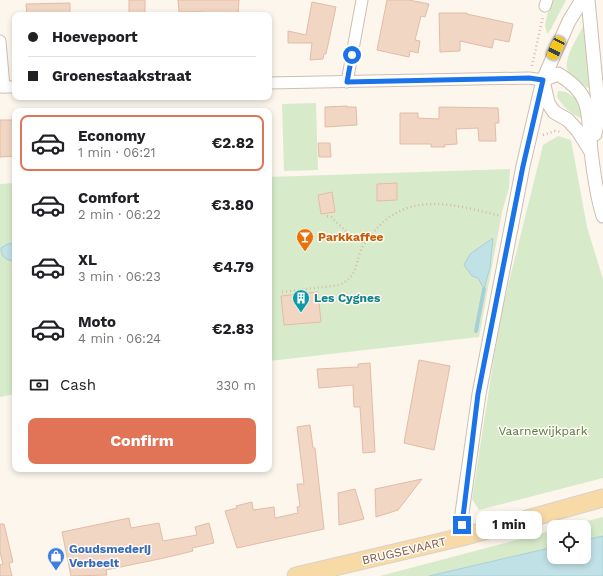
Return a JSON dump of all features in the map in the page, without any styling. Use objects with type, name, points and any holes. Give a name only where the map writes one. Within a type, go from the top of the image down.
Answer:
[{"type":"main road","name":"BRUGSEVAART","points":[[296,576],[462,537],[603,498]]},
{"type":"street","points":[[347,82],[362,0]]},
{"type":"street","points":[[462,537],[462,513],[478,394],[513,219],[543,80],[563,34],[582,0]]},
{"type":"street","points":[[588,0],[599,114],[591,151]]},
{"type":"street","points":[[0,41],[6,87]]},
{"type":"street","points":[[272,83],[529,78],[543,80],[558,74],[567,79],[581,92],[589,110],[591,151],[603,216]]},
{"type":"street","points":[[543,80],[548,103],[554,112],[568,120],[591,151]]},
{"type":"path","points":[[529,78],[546,3]]},
{"type":"path","points":[[530,140],[554,131],[574,133],[582,137]]},
{"type":"path","points":[[282,292],[340,285],[348,281],[353,276],[362,249],[372,234],[387,218],[405,208],[428,203],[458,205],[513,219]]},
{"type":"path","points":[[327,216],[331,217],[350,235],[365,244]]},
{"type":"green space","points":[[551,0],[566,0],[547,34],[545,25]]},
{"type":"green space","points":[[585,23],[592,89],[579,83],[571,77],[567,70],[567,62],[570,53]]},
{"type":"green space","points":[[558,91],[566,92],[581,102],[585,120],[573,114],[563,105],[557,97]]},
{"type":"green space","points":[[316,103],[318,170],[284,171],[282,104]]},
{"type":"green space","name":"Vaarnewijkpark","points":[[558,136],[571,140],[587,227],[603,279],[603,478],[479,510],[472,499],[500,318],[543,145]]},
{"type":"green space","points":[[510,169],[509,188],[502,212],[479,337],[272,361],[272,177]]},
{"type":"green space","points":[[12,183],[12,395],[0,397],[0,184]]},
{"type":"green space","points":[[603,517],[603,536],[591,539],[591,520]]},
{"type":"green space","points":[[547,532],[547,549],[429,576],[380,576]]},
{"type":"water","points":[[493,238],[490,267],[484,289],[478,278],[472,276],[464,265],[470,254]]},
{"type":"water","points":[[12,243],[12,261],[5,258],[2,254],[1,248]]},
{"type":"water","points":[[603,536],[603,576],[429,576],[547,549],[547,564],[591,564],[591,539]]},
{"type":"building","points":[[129,0],[145,0],[145,12],[129,12]]},
{"type":"building","points":[[178,0],[239,0],[238,12],[179,12]]},
{"type":"building","points":[[387,0],[409,0],[429,4],[425,17],[421,16],[415,40],[420,41],[418,53],[410,51],[409,57],[377,50]]},
{"type":"building","points":[[312,2],[336,7],[326,54],[324,54],[323,59],[310,60],[312,43],[288,43],[288,31],[306,35]]},
{"type":"building","points":[[70,3],[70,12],[27,12],[26,4]]},
{"type":"building","points":[[439,13],[467,13],[513,24],[509,42],[494,39],[492,48],[460,41],[460,51],[440,52]]},
{"type":"building","points":[[325,107],[356,107],[357,125],[325,127]]},
{"type":"building","points":[[439,107],[498,108],[499,123],[495,123],[496,141],[479,141],[478,128],[456,129],[457,144],[444,145],[445,147],[431,147],[431,144],[400,144],[400,113],[418,113],[418,118],[439,119]]},
{"type":"building","points":[[0,120],[12,120],[12,156],[0,157]]},
{"type":"building","points":[[318,143],[330,143],[331,157],[319,157]]},
{"type":"building","points":[[397,183],[397,200],[377,201],[377,184]]},
{"type":"building","points":[[332,192],[335,212],[321,214],[318,195]]},
{"type":"building","name":"Les Cygnes","points":[[318,292],[321,322],[284,325],[281,296]]},
{"type":"building","points":[[419,360],[450,366],[434,450],[404,443]]},
{"type":"building","points":[[370,363],[375,452],[363,453],[360,407],[354,407],[353,385],[319,388],[317,369],[358,367],[358,364]]},
{"type":"building","points":[[310,425],[313,448],[315,448],[324,529],[237,548],[225,511],[237,508],[236,506],[252,502],[253,510],[274,507],[275,518],[298,513],[297,507],[300,506],[297,484],[304,484],[297,427]]},
{"type":"building","points":[[422,479],[398,510],[376,517],[375,489]]},
{"type":"building","points":[[355,489],[364,519],[339,525],[338,493]]},
{"type":"building","points":[[129,518],[131,528],[159,523],[163,541],[197,535],[195,527],[209,523],[214,543],[192,548],[193,551],[106,570],[107,575],[71,576],[62,532]]},
{"type":"building","points":[[0,524],[4,524],[13,562],[9,563],[12,576],[0,576],[0,565],[3,564],[0,552]]},
{"type":"waterway","points":[[476,331],[484,289]]},
{"type":"place","name":"Parkkaffee","points":[[305,252]]},
{"type":"place","name":"Les Cygnes","points":[[301,313]]},
{"type":"place","name":"Goudsmederij Verbeelt","points":[[56,571]]},
{"type":"route","points":[[352,55],[347,82],[529,78],[543,80],[523,166],[478,394],[462,513],[462,525]]}]
